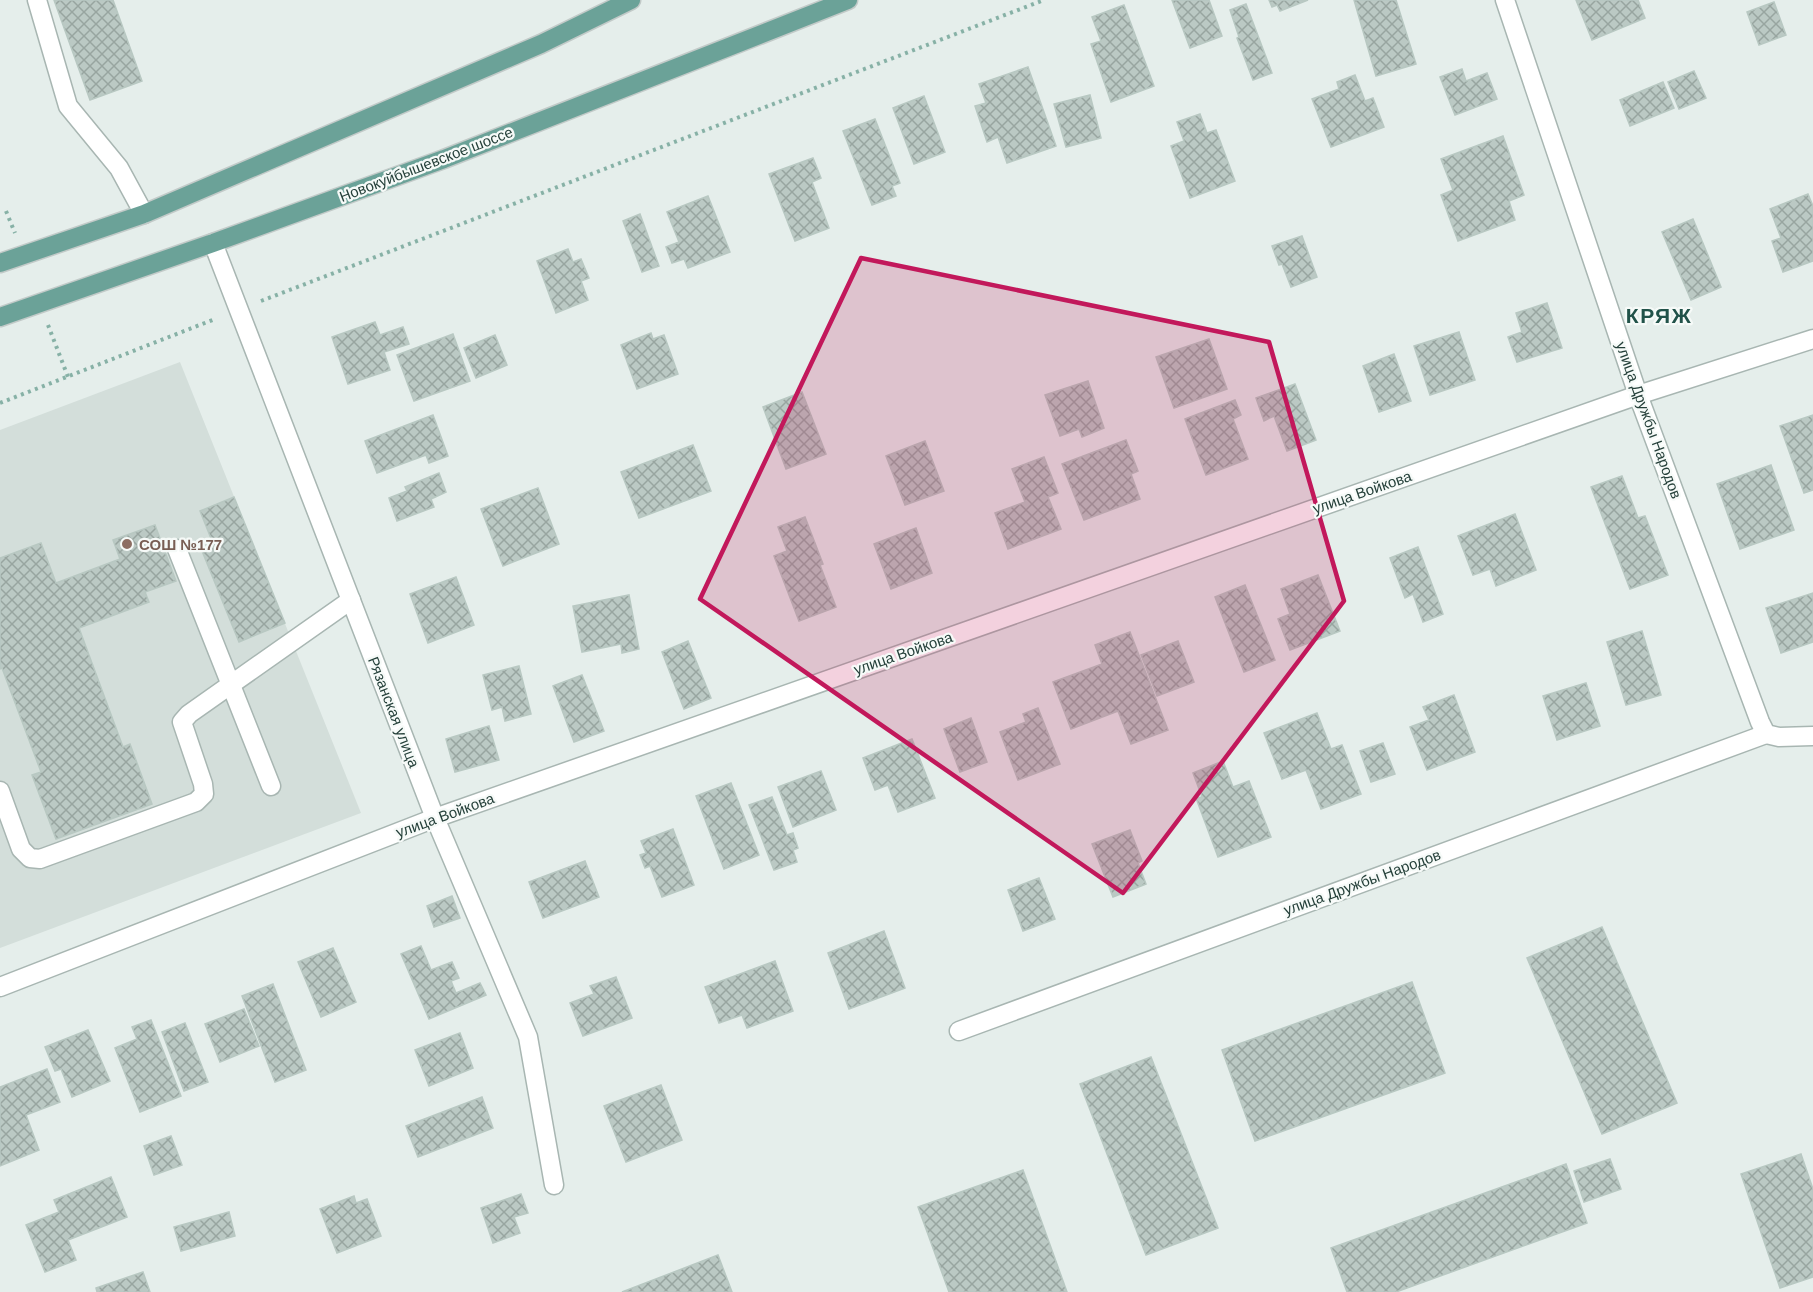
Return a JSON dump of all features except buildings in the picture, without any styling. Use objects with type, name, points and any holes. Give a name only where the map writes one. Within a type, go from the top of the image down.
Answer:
[{"type":"main road","points":[[0,263],[144,214],[541,44],[631,0]]},
{"type":"main road","name":"Новокуйбышевское шоссе","points":[[0,317],[444,159],[848,0]]},
{"type":"street","points":[[38,0],[68,106],[119,168],[144,214]]},
{"type":"street","name":"улица Дружбы Народов","points":[[1505,0],[1638,395],[1766,734]]},
{"type":"street","name":"Рязанская улица","points":[[213,243],[435,818],[528,1037],[554,1185]]},
{"type":"street","name":"улица Войкова","points":[[0,987],[435,818],[1638,395],[1813,339]]},
{"type":"street","points":[[177,549],[271,786]]},
{"type":"street","points":[[0,791],[21,849],[30,858],[40,859],[196,802],[204,794],[203,784],[182,722],[189,714],[230,684],[351,600]]},
{"type":"street","name":"улица Дружбы Народов","points":[[959,1030],[1766,734],[1779,737],[1813,736]]},
{"type":"path","points":[[0,403],[238,309],[1044,0]]},
{"type":"highlighted area","points":[[861,258],[1269,342],[1344,601],[1123,893],[700,599]]},
{"type":"shaded area","name":"СОШ №177","points":[[180,362],[361,813],[0,948],[0,430]]},
{"type":"place","name":"СОШ №177","points":[[127,544]]},
{"type":"district","name":"КРЯЖ","points":[[1659,315]]}]
